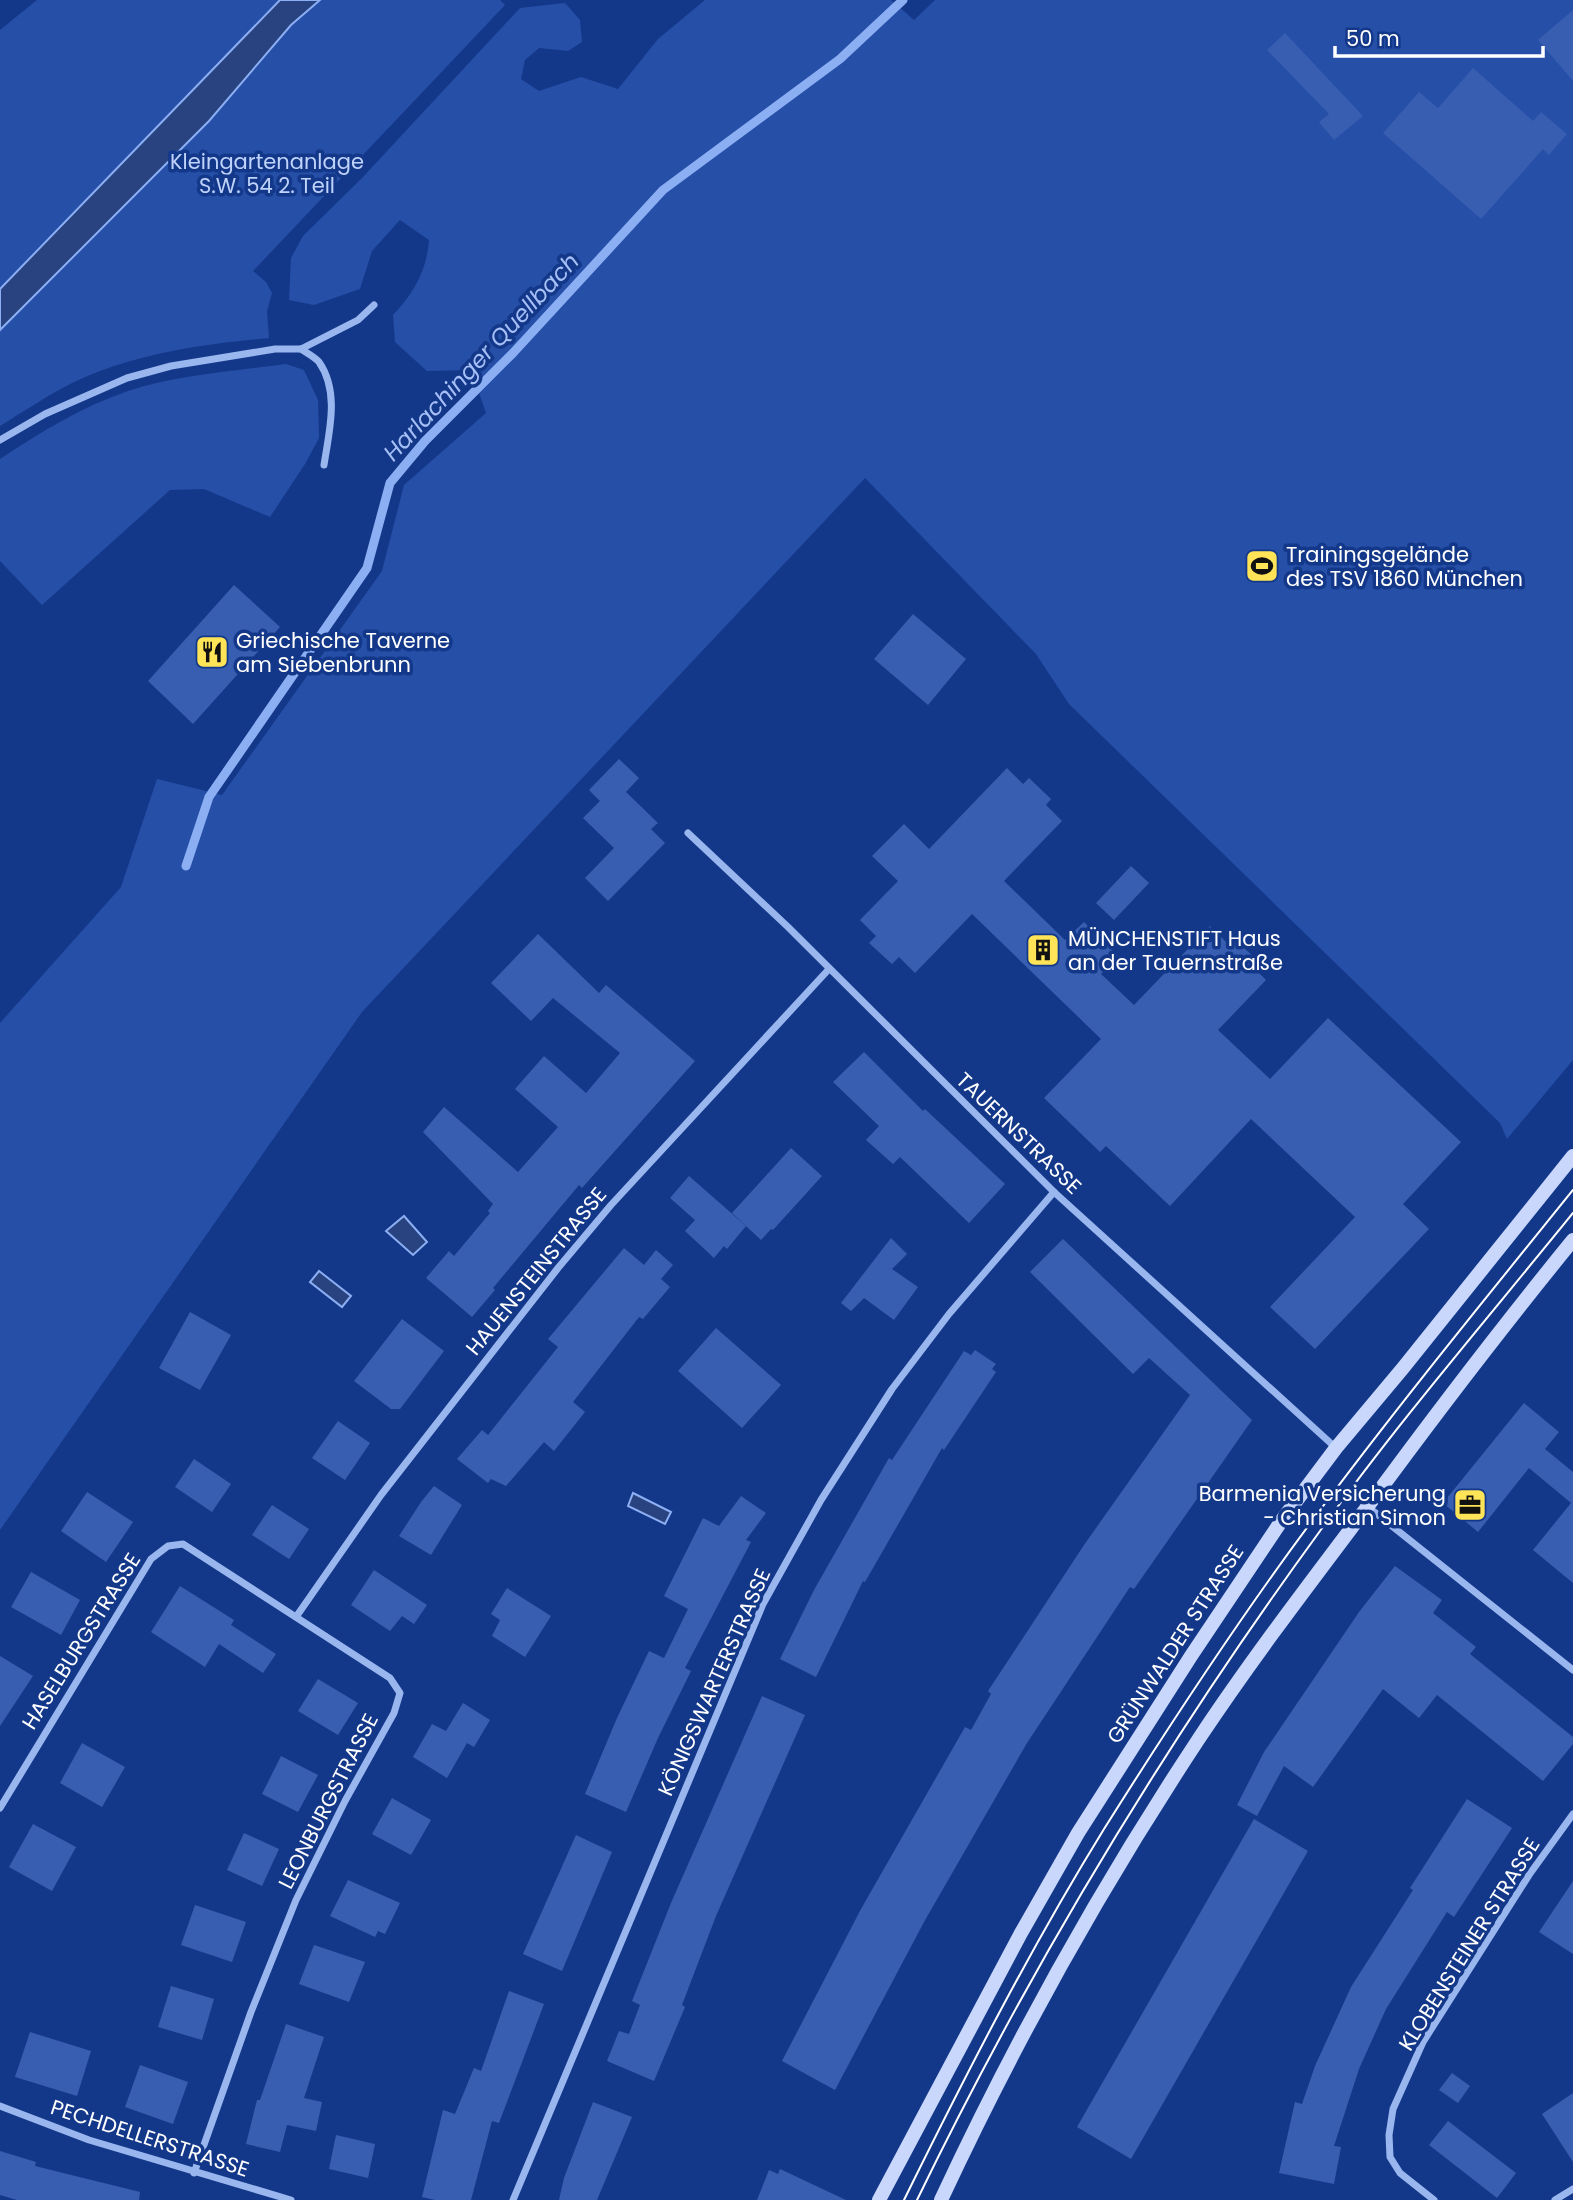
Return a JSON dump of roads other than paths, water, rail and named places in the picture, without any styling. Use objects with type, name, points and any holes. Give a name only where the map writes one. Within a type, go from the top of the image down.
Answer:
[{"type":"main road","name":"GRÜNWALDER STRASSE","points":[[879,2200],[1021,1933],[1078,1833],[1198,1645],[1282,1520],[1336,1448],[1412,1358],[1573,1156]]},
{"type":"main road","points":[[941,2200],[1009,2060],[1135,1838],[1243,1675],[1441,1405],[1573,1240]]},
{"type":"street","points":[[0,440],[45,414],[127,378],[171,366],[275,349],[301,349],[358,320],[374,305]]},
{"type":"street","points":[[301,349],[318,360],[330,385],[331,420],[324,465]]},
{"type":"street","name":"TAUERNSTRASSE","points":[[688,833],[1054,1192],[1336,1448]]},
{"type":"street","name":"HAUENSTEINSTRASSE","points":[[296,1617],[382,1495],[558,1268],[611,1205],[829,969]]},
{"type":"street","name":"KÖNIGSWARTERSTRASSE","points":[[513,2200],[764,1604],[821,1500],[892,1389],[949,1314],[1054,1192]]},
{"type":"street","points":[[1367,1506],[1573,1671]]},
{"type":"street","name":"LEONBURGSTRASSE","points":[[183,1544],[390,1678],[400,1693],[394,1713],[345,1801],[296,1900],[251,2012],[194,2173]]},
{"type":"street","name":"HASELBURGSTRASSE","points":[[0,1808],[151,1559],[168,1546],[183,1544]]},
{"type":"street","name":"KLOBENSTEINER STRASSE","points":[[1434,2200],[1400,2173],[1390,2157],[1389,2135],[1393,2109],[1423,2042],[1529,1875],[1573,1814]]},
{"type":"street","name":"PECHDELLERSTRASSE","points":[[0,2106],[89,2140],[291,2200]]},
{"type":"street","points":[[1555,2200],[1573,2189]]},
{"type":"waterway","name":"Harlachinger Quellbach","points":[[186,866],[209,797],[367,568],[390,483],[425,441],[513,353],[663,190],[840,59],[903,0]]},
{"type":"tram line","points":[[904,2200],[975,2059],[1050,1920],[1179,1712],[1258,1596],[1344,1479],[1573,1190]]},
{"type":"tram line","points":[[917,2200],[1006,2026],[1054,1941],[1155,1773],[1208,1692],[1350,1490],[1573,1213]]},
{"type":"place","name":"Trainingsgelände des TSV 1860 München","points":[[1262,566]]},
{"type":"place","name":"Griechische Taverne am Siebenbrunn","points":[[212,652]]},
{"type":"place","name":"MÜNCHENSTIFT Haus an der Tauernstraße","points":[[1043,950]]},
{"type":"place","name":"Barmenia Versicherung - Christian Simon","points":[[1470,1505]]},
{"type":"park label","name":"Kleingartenanlage S.W. 54 2. Teil","points":[[267,173]]}]
